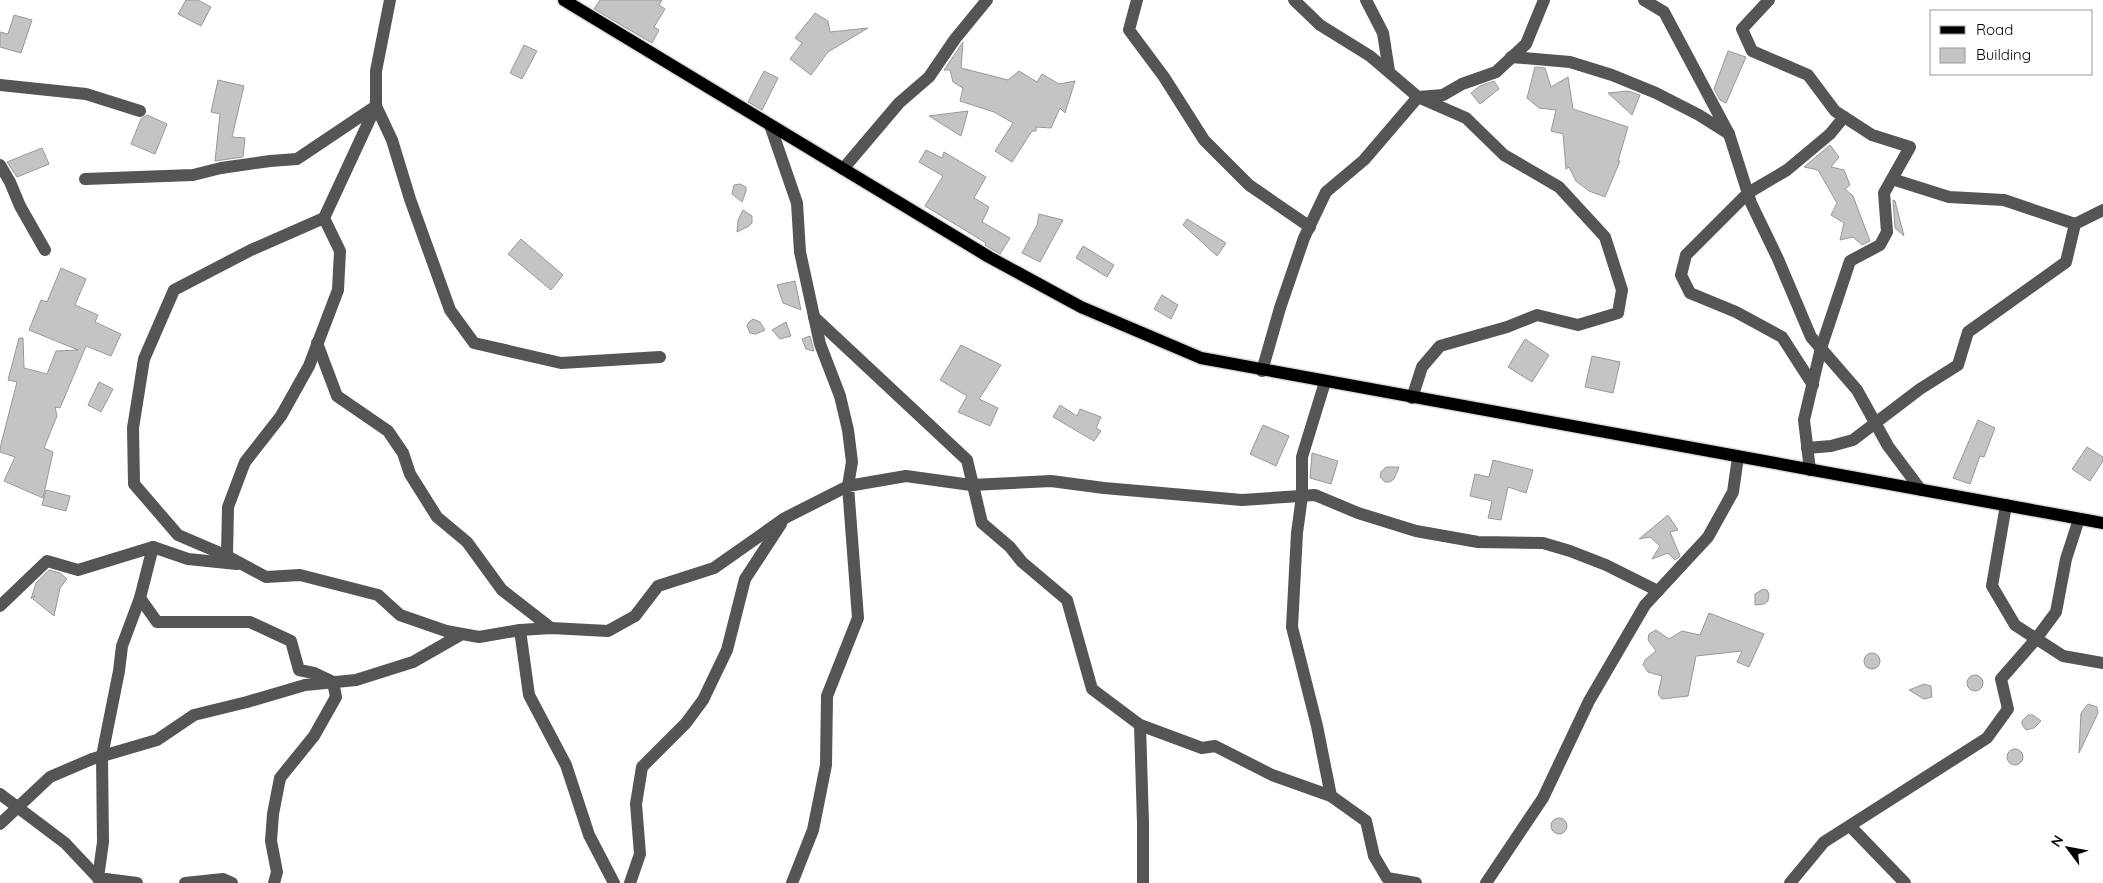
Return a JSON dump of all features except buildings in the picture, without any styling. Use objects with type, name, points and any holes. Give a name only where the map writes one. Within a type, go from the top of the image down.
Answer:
[{"type":"main road","points":[[564,0],[989,257],[1081,307],[1201,358],[2103,523]]},
{"type":"street","points":[[390,0],[376,71],[376,106],[324,218],[251,250],[174,290],[144,359],[134,428],[134,484],[178,535],[227,556],[266,578],[300,575],[378,595],[400,615],[446,631],[479,637],[520,630],[550,628],[608,631],[634,616],[658,586],[714,568],[785,518],[848,486],[906,476],[971,485],[1051,481],[1104,488],[1242,500],[1315,495],[1358,513],[1416,531],[1478,542],[1543,543],[1606,565],[1658,591]]},
{"type":"street","points":[[844,169],[899,103],[929,77],[955,38],[987,0]]},
{"type":"street","points":[[1137,0],[1129,30],[1164,77],[1204,140],[1249,185],[1310,227]]},
{"type":"street","points":[[1294,0],[1320,25],[1370,56],[1418,97],[1466,118],[1504,155],[1559,187],[1605,237],[1622,290],[1618,313],[1578,325],[1537,316],[1507,328],[1440,346],[1422,367],[1412,398]]},
{"type":"street","points":[[1366,0],[1383,33],[1389,71]]},
{"type":"street","points":[[1262,370],[1280,308],[1310,227],[1326,192],[1364,160],[1418,97],[1444,95],[1462,84],[1496,72],[1526,44],[1544,0]]},
{"type":"street","points":[[1644,0],[1664,12],[1729,134],[1748,193],[1811,337],[1857,390],[1888,446],[1921,490]]},
{"type":"street","points":[[1769,0],[1742,29],[1752,51],[1808,75],[1835,111],[1872,135],[1910,147],[1884,193],[1887,232],[1880,245],[1850,261],[1821,348],[1804,420],[1810,470]]},
{"type":"street","points":[[1511,57],[1570,62],[1612,75],[1656,93],[1699,115],[1729,134]]},
{"type":"street","points":[[0,85],[86,94],[140,111]]},
{"type":"street","points":[[85,179],[192,175],[221,168],[297,159],[376,106]]},
{"type":"street","points":[[376,106],[392,140],[410,199],[450,310],[474,343],[561,363],[660,357]]},
{"type":"street","points":[[1813,384],[1782,337],[1736,312],[1690,293],[1681,275],[1686,255],[1748,193],[1787,170],[1830,134],[1844,117]]},
{"type":"street","points":[[770,125],[797,203],[800,252],[820,344],[840,396],[848,430],[852,462],[848,486],[858,618],[827,696],[826,765],[813,830],[792,883]]},
{"type":"street","points":[[0,165],[10,182],[20,206],[45,250]]},
{"type":"street","points":[[1892,179],[1948,197],[2004,200],[2075,224],[2103,210]]},
{"type":"street","points":[[227,556],[228,507],[245,462],[281,416],[309,366],[338,290],[340,251],[324,218]]},
{"type":"street","points":[[1807,448],[1831,446],[1853,440],[1920,388],[1958,365],[1968,332],[2066,262],[2075,224]]},
{"type":"street","points":[[814,317],[967,460],[971,485],[982,524],[1010,547],[1022,562],[1067,600],[1092,689],[1140,725],[1202,748],[1215,746],[1272,775],[1331,796],[1366,821],[1374,856],[1388,878],[1416,883]]},
{"type":"street","points":[[317,343],[337,396],[388,432],[403,453],[410,474],[437,517],[467,542],[502,590],[550,628]]},
{"type":"street","points":[[1325,382],[1302,457],[1302,496],[1297,533],[1292,627],[1317,726],[1331,796]]},
{"type":"street","points":[[1486,883],[1543,798],[1589,700],[1645,605],[1708,537],[1733,492],[1738,457]]},
{"type":"street","points":[[2006,505],[1992,586],[2015,625],[2063,656],[2103,663]]},
{"type":"street","points":[[630,883],[640,854],[636,804],[642,767],[686,723],[703,700],[727,650],[745,579],[785,518]]},
{"type":"street","points":[[1790,883],[1824,842],[1987,738],[2008,709],[2001,679],[2036,639],[2056,612],[2066,559],[2079,519]]},
{"type":"street","points":[[0,606],[47,561],[78,570],[153,547],[188,558],[242,564]]},
{"type":"street","points":[[99,881],[103,842],[102,756],[119,671],[122,646],[140,598],[153,547]]},
{"type":"street","points":[[140,598],[157,622],[250,622],[291,641],[299,670],[314,673],[333,682]]},
{"type":"street","points":[[520,630],[529,695],[566,765],[589,835],[614,883]]},
{"type":"street","points":[[0,824],[50,777],[102,756],[157,740],[194,716],[305,685],[356,680],[413,662],[462,634]]},
{"type":"street","points":[[274,883],[276,872],[271,842],[273,814],[280,778],[314,736],[336,697],[333,682]]},
{"type":"street","points":[[1140,725],[1143,883]]},
{"type":"street","points":[[0,794],[16,808],[66,843],[99,881],[137,883]]},
{"type":"street","points":[[1850,826],[1905,883]]},
{"type":"street","points":[[185,883],[223,880],[232,883]]}]
